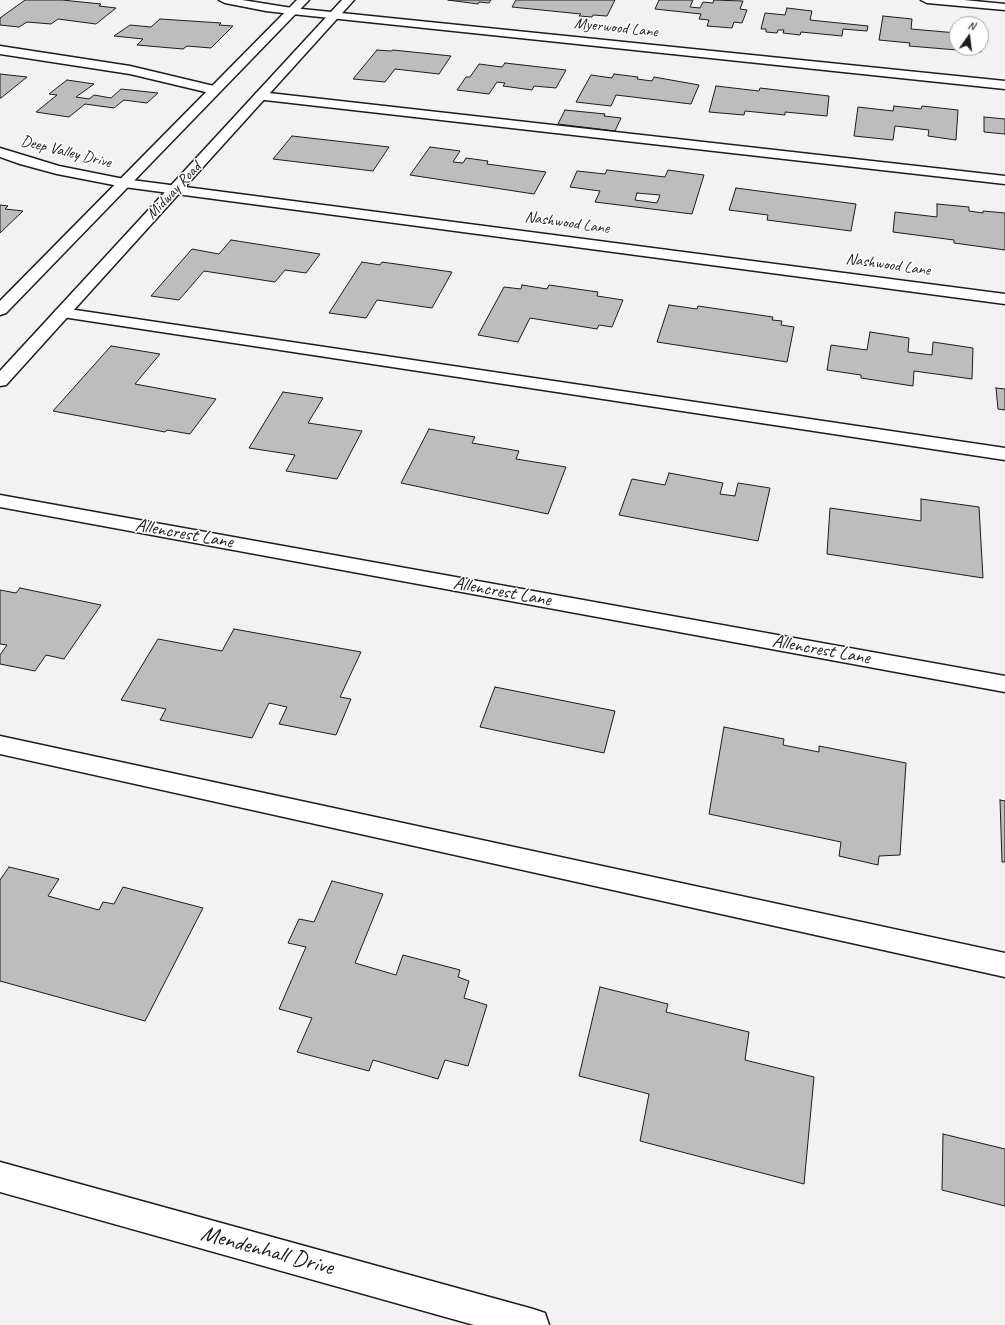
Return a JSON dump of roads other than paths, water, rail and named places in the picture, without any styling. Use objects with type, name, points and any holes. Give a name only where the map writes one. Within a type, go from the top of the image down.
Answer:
[{"type":"street","name":"Myerwood Lane","points":[[225,0],[252,5],[335,15],[1005,85]]},
{"type":"street","points":[[1,307],[303,0]]},
{"type":"street","name":"Midway Road","points":[[0,381],[348,0]]},
{"type":"street","points":[[927,0],[1005,7]]},
{"type":"street","points":[[0,50],[130,70],[214,90]]},
{"type":"street","points":[[260,96],[1005,180]]},
{"type":"street","name":"Deep Valley Drive","points":[[0,152],[56,170],[124,183]]},
{"type":"street","name":"Nashwood Lane","points":[[124,183],[1005,299]]},
{"type":"street","points":[[62,313],[1005,454]]},
{"type":"street","name":"Allencrest Lane","points":[[0,501],[1005,684]]},
{"type":"street","points":[[0,745],[1005,965]]},
{"type":"street","name":"Mendenhall Drive","points":[[0,1177],[533,1325]]}]
